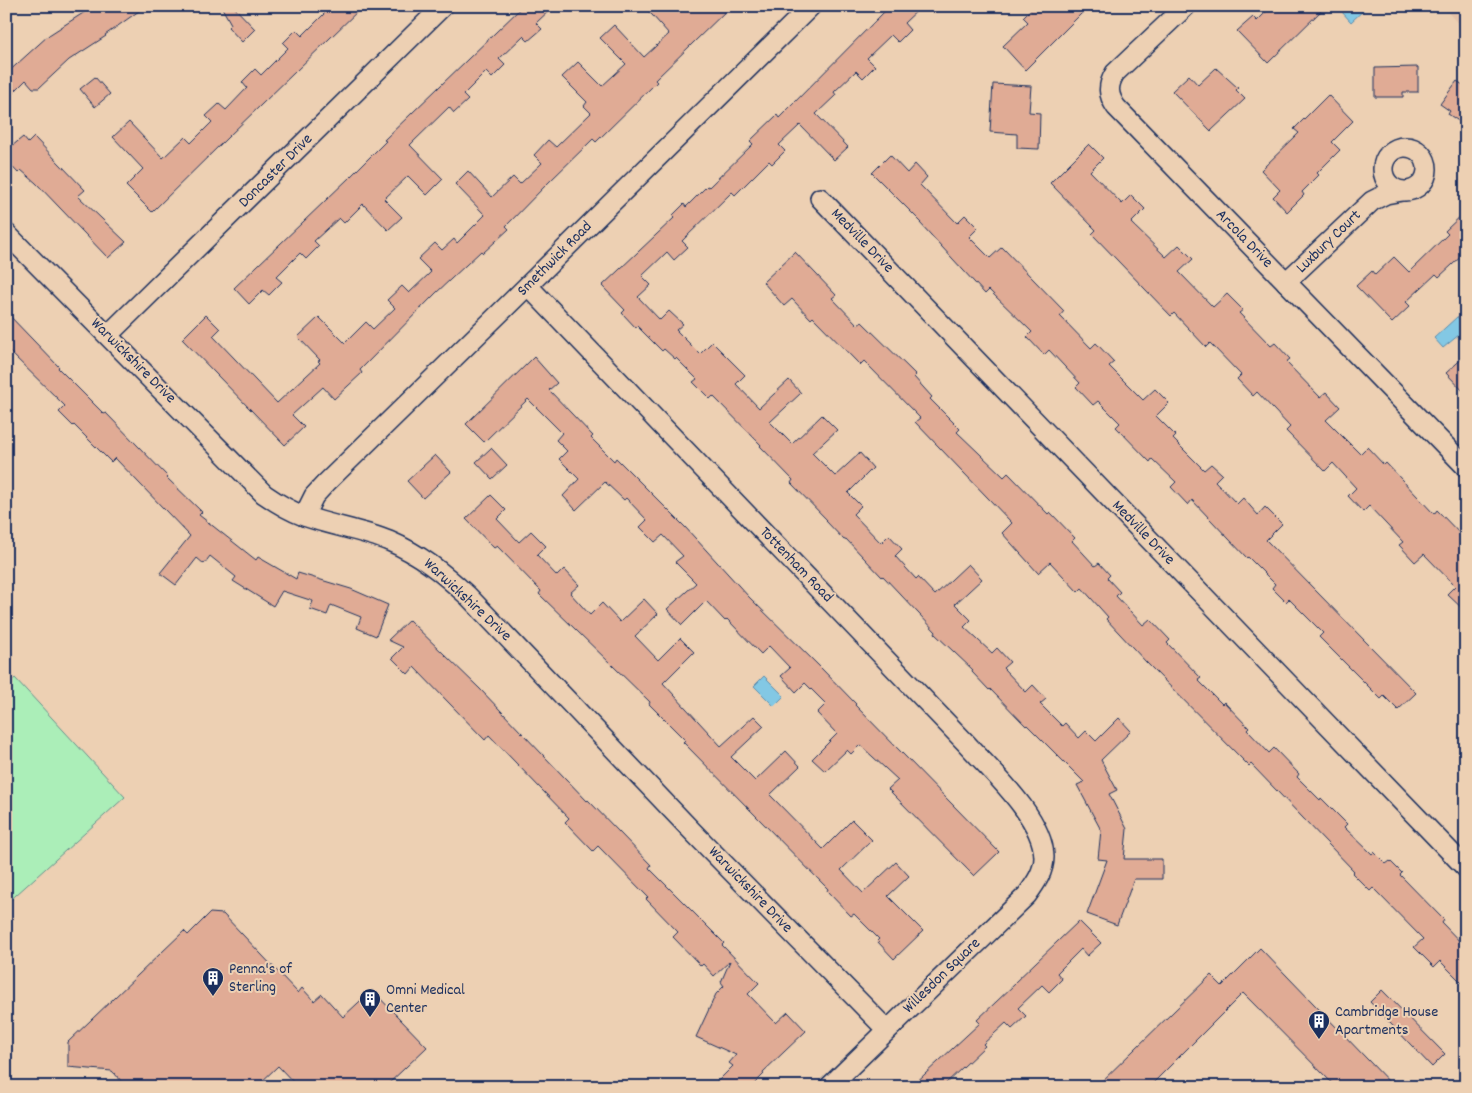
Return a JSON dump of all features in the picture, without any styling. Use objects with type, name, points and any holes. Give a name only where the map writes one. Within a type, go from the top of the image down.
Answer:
[{"type":"street","name":"Doncaster Drive","points":[[108,335],[443,6]]},
{"type":"street","name":"Smethwick Road","points":[[304,516],[314,496],[326,483],[811,6]]},
{"type":"street","name":"Arcola Drive","points":[[1186,6],[1115,73],[1110,80],[1108,90],[1111,99],[1116,107],[1466,467]]},
{"type":"street","name":"Luxbury Court","points":[[1286,282],[1372,201],[1386,194],[1410,191],[1422,183],[1427,169],[1422,155],[1410,148],[1396,149],[1385,158],[1379,187],[1372,201]]},
{"type":"street","points":[[1383,172],[1389,185],[1402,191]]},
{"type":"street","name":"Medville Drive","points":[[820,198],[1466,868]]},
{"type":"street","name":"Warwickshire Drive","points":[[6,233],[264,494],[304,516],[388,540],[420,555],[442,572],[468,596],[692,831],[887,1030]]},
{"type":"street","name":"Tottenham Road","points":[[528,286],[1003,783],[1036,826],[1044,858]]},
{"type":"street","name":"Willesdon Square","points":[[829,1087],[1027,895],[1040,874],[1044,858]]},
{"type":"shaded area","points":[[1442,6],[1466,6],[1466,32]]},
{"type":"green space","points":[[15,678],[125,797],[6,904],[6,686]]},
{"type":"water","points":[[1348,6],[1368,6],[1351,22],[1342,12]]},
{"type":"water","points":[[1457,317],[1466,326],[1466,329],[1443,348],[1434,338]]},
{"type":"water","points":[[764,676],[784,696],[774,706],[754,686]]},
{"type":"building","points":[[94,6],[146,6],[106,36],[69,60],[39,88],[33,88],[26,80],[6,100],[6,74],[49,35]]},
{"type":"building","points":[[221,6],[233,6],[255,29],[242,42],[228,27],[231,24]]},
{"type":"building","points":[[332,6],[363,6],[152,212],[126,186],[143,169],[113,137],[129,122],[163,158],[185,137],[191,143],[212,122],[206,116],[219,104],[226,110],[247,88],[242,82],[255,69],[261,75],[288,48],[283,43],[296,30],[302,36]]},
{"type":"building","points":[[523,6],[554,6],[536,23],[542,29],[528,41],[523,36],[499,59],[505,65],[492,78],[486,72],[463,95],[468,100],[454,113],[449,107],[410,145],[443,179],[427,195],[408,176],[384,199],[402,217],[388,230],[363,204],[344,223],[339,218],[314,241],[319,246],[306,259],[300,253],[276,277],[282,282],[269,295],[263,290],[249,304],[234,288],[349,178],[386,141],[384,140]]},
{"type":"building","points":[[644,6],[731,6],[655,80],[657,82],[596,142],[593,139],[547,184],[506,226],[509,229],[483,253],[481,251],[436,293],[360,370],[362,373],[334,399],[323,387],[292,415],[304,427],[285,445],[182,339],[206,315],[220,329],[213,336],[277,403],[320,363],[318,361],[320,360],[298,337],[319,317],[345,343],[366,322],[373,329],[395,308],[387,300],[402,286],[409,293],[431,272],[418,259],[435,243],[442,250],[454,239],[457,243],[485,215],[455,184],[468,171],[492,197],[513,177],[520,184],[542,163],[534,155],[548,140],[556,147],[591,113],[584,106],[587,102],[562,77],[578,62],[602,86],[626,64],[600,38],[614,25],[644,57],[669,34]]},
{"type":"building","points":[[890,6],[922,6],[904,23],[910,30],[898,42],[891,35],[867,58],[875,66],[863,78],[856,71],[834,92],[836,95],[816,114],[848,147],[834,160],[800,125],[779,145],[785,151],[772,164],[769,161],[735,195],[732,192],[682,241],[688,247],[674,260],[667,252],[642,276],[651,285],[638,297],[660,320],[669,311],[683,324],[676,330],[700,354],[712,342],[745,375],[736,384],[759,408],[789,380],[801,393],[770,422],[792,444],[822,415],[837,430],[812,453],[835,476],[860,453],[873,468],[848,493],[861,506],[853,514],[881,543],[889,535],[902,549],[895,556],[916,579],[918,577],[935,595],[968,564],[982,579],[955,604],[971,620],[964,627],[992,653],[997,648],[1010,662],[1003,668],[1026,692],[1033,685],[1046,699],[1040,704],[1062,726],[1065,723],[1079,738],[1086,731],[1096,741],[1119,718],[1131,731],[1101,760],[1117,790],[1109,794],[1127,829],[1124,859],[1162,859],[1162,879],[1134,879],[1117,925],[1087,914],[1107,860],[1098,859],[1101,830],[1077,785],[1084,782],[989,690],[972,672],[973,670],[935,634],[936,632],[883,576],[846,539],[844,540],[791,483],[793,480],[761,445],[713,396],[710,399],[693,382],[697,379],[676,358],[664,349],[662,351],[637,326],[636,328],[622,313],[625,310],[602,286],[674,218],[672,216],[684,204],[686,207],[707,186],[709,187],[753,144],[750,141],[777,115],[779,118]]},
{"type":"building","points":[[1034,6],[1089,6],[1025,70],[1003,46],[1028,22],[1023,17]]},
{"type":"building","points":[[1272,6],[1326,6],[1268,63],[1237,31],[1253,17],[1257,21]]},
{"type":"building","points":[[1418,67],[1418,92],[1403,92],[1403,97],[1375,97],[1375,68]]},
{"type":"building","points":[[1216,68],[1238,88],[1236,90],[1245,99],[1211,131],[1172,91],[1189,75],[1198,85]]},
{"type":"building","points":[[95,77],[110,94],[95,107],[80,89]]},
{"type":"building","points":[[1457,81],[1466,87],[1466,126],[1448,114],[1450,111],[1440,104]]},
{"type":"building","points":[[993,84],[1031,86],[1029,112],[1040,113],[1039,149],[1017,148],[1017,134],[990,132]]},
{"type":"building","points":[[1328,95],[1353,121],[1332,142],[1340,150],[1317,173],[1319,175],[1302,192],[1304,195],[1287,212],[1273,197],[1280,190],[1261,170],[1299,133],[1294,129]]},
{"type":"building","points":[[23,137],[28,143],[34,137],[85,190],[78,196],[126,242],[108,258],[36,183],[21,170],[18,173],[6,160],[6,151]]},
{"type":"building","points":[[1089,144],[1103,158],[1090,171],[1122,204],[1131,195],[1145,209],[1131,223],[1166,257],[1179,245],[1193,259],[1179,272],[1213,307],[1227,294],[1243,310],[1239,313],[1271,346],[1275,343],[1290,359],[1286,362],[1320,397],[1326,392],[1340,407],[1326,420],[1360,454],[1367,447],[1384,465],[1386,463],[1434,514],[1437,510],[1466,540],[1466,612],[1447,594],[1455,586],[1424,554],[1415,562],[1399,545],[1403,542],[1369,506],[1363,512],[1348,496],[1356,488],[1333,463],[1325,471],[1286,431],[1290,427],[1257,392],[1253,396],[1237,379],[1241,375],[1210,343],[1206,347],[1174,313],[1171,316],[1092,234],[1096,230],[1050,183]]},
{"type":"building","points":[[890,155],[907,173],[915,164],[927,177],[920,185],[957,223],[965,215],[978,228],[969,237],[990,258],[1002,247],[1064,311],[1060,316],[1091,348],[1096,343],[1114,362],[1109,366],[1143,400],[1155,389],[1169,403],[1156,416],[1176,436],[1173,439],[1204,470],[1211,464],[1222,474],[1215,481],[1237,504],[1243,498],[1258,515],[1265,507],[1282,524],[1266,540],[1416,693],[1398,710],[1384,696],[1381,699],[1319,637],[1323,633],[1289,599],[1286,602],[1272,588],[1275,584],[1247,558],[1192,500],[1188,505],[1171,487],[1176,482],[1152,459],[1150,462],[1116,427],[1120,423],[1098,401],[1093,405],[1076,387],[1080,383],[1049,350],[1044,355],[1027,337],[1032,332],[989,290],[985,294],[921,222],[872,173]]},
{"type":"building","points":[[1466,211],[1466,252],[1439,277],[1436,274],[1406,302],[1410,306],[1392,323],[1356,286],[1372,271],[1375,275],[1394,257],[1409,272],[1448,234],[1445,231]]},
{"type":"building","points":[[795,252],[836,295],[832,298],[858,325],[862,322],[916,375],[914,377],[932,397],[930,399],[960,429],[957,432],[1004,477],[1008,473],[1048,514],[1050,512],[1075,538],[1072,541],[1095,566],[1099,563],[1110,575],[1107,578],[1120,592],[1116,596],[1143,625],[1150,619],[1170,640],[1167,643],[1201,678],[1198,680],[1222,704],[1224,702],[1249,728],[1247,730],[1269,753],[1274,748],[1299,774],[1297,777],[1347,824],[1344,827],[1372,854],[1374,852],[1386,864],[1390,861],[1402,873],[1400,875],[1444,920],[1442,923],[1466,948],[1466,987],[1440,961],[1434,967],[1414,947],[1423,939],[1373,888],[1370,891],[1352,873],[1354,871],[1251,764],[1249,766],[1146,662],[1106,619],[1108,617],[1082,588],[1078,592],[1050,562],[1038,573],[1002,533],[1012,523],[915,422],[920,418],[864,361],[860,365],[813,317],[811,319],[792,299],[784,306],[763,282]]},
{"type":"building","points":[[6,312],[58,368],[104,414],[106,413],[202,512],[199,515],[256,560],[258,557],[296,579],[298,573],[351,589],[388,605],[376,636],[357,628],[361,617],[331,605],[327,615],[310,609],[313,601],[282,591],[273,606],[233,581],[236,577],[210,556],[204,564],[197,558],[176,585],[160,573],[190,536],[115,458],[111,462],[59,412],[65,406],[6,348]]},
{"type":"building","points":[[1466,355],[1466,394],[1446,373]]},
{"type":"building","points":[[534,357],[557,383],[549,390],[593,436],[591,438],[614,461],[616,458],[685,527],[749,597],[821,668],[999,852],[974,876],[888,789],[898,780],[860,745],[851,754],[847,750],[825,771],[812,759],[837,734],[817,713],[826,704],[805,683],[796,692],[781,676],[790,668],[769,646],[761,654],[727,619],[725,621],[706,601],[682,625],[667,609],[696,583],[675,562],[683,556],[663,535],[655,542],[640,527],[647,520],[626,498],[624,500],[605,482],[576,510],[563,496],[579,479],[559,459],[567,451],[556,440],[562,433],[528,399],[484,442],[466,424]]},
{"type":"building","points":[[491,448],[507,465],[492,479],[476,462]]},
{"type":"building","points":[[435,455],[451,472],[423,498],[407,481]]},
{"type":"building","points":[[491,495],[506,510],[497,519],[519,542],[531,531],[546,546],[537,555],[557,576],[564,569],[579,585],[570,593],[590,615],[602,603],[620,622],[644,599],[658,614],[635,636],[658,660],[680,638],[694,652],[663,683],[721,746],[754,716],[764,726],[731,757],[755,781],[786,751],[800,766],[770,795],[823,849],[852,820],[872,840],[841,870],[863,893],[896,862],[909,876],[888,896],[923,931],[894,959],[877,941],[879,939],[854,914],[851,916],[827,891],[828,889],[683,742],[685,740],[649,704],[650,702],[539,594],[541,591],[497,546],[494,548],[466,519]]},
{"type":"building","points":[[409,620],[480,689],[651,865],[649,868],[724,943],[722,945],[759,983],[748,994],[776,1023],[788,1012],[806,1031],[763,1072],[764,1074],[751,1087],[712,1087],[733,1066],[729,1063],[736,1055],[696,1037],[716,994],[724,986],[721,982],[730,961],[714,976],[703,964],[701,966],[673,937],[678,932],[646,899],[648,897],[598,846],[593,851],[565,822],[569,818],[489,735],[485,740],[414,667],[408,674],[392,658],[403,647],[388,640]]},
{"type":"building","name":"Penna's of Sterling","points":[[210,913],[223,914],[298,993],[302,988],[314,1001],[322,994],[343,1017],[372,990],[427,1047],[385,1087],[298,1087],[278,1066],[256,1087],[127,1087],[112,1071],[68,1067],[68,1042],[184,931],[188,935]]},
{"type":"building","points":[[1079,921],[1101,943],[1087,956],[1081,949],[1057,973],[1062,979],[1049,992],[1042,985],[1018,1008],[1026,1016],[1012,1029],[1006,1023],[942,1087],[911,1087],[980,1023],[977,1020]]},
{"type":"building","name":"Cambridge House Apartments","points":[[1260,948],[1394,1087],[1336,1087],[1243,993],[1149,1087],[1096,1087],[1211,975],[1222,986]]},
{"type":"building","points":[[1382,990],[1445,1054],[1432,1067],[1370,1002]]},
{"type":"place","name":"Penna's of Sterling","points":[[213,997]]},
{"type":"place","name":"Omni Medical Center","points":[[370,1018]]},
{"type":"place","name":"Cambridge House Apartments","points":[[1319,1040]]}]
